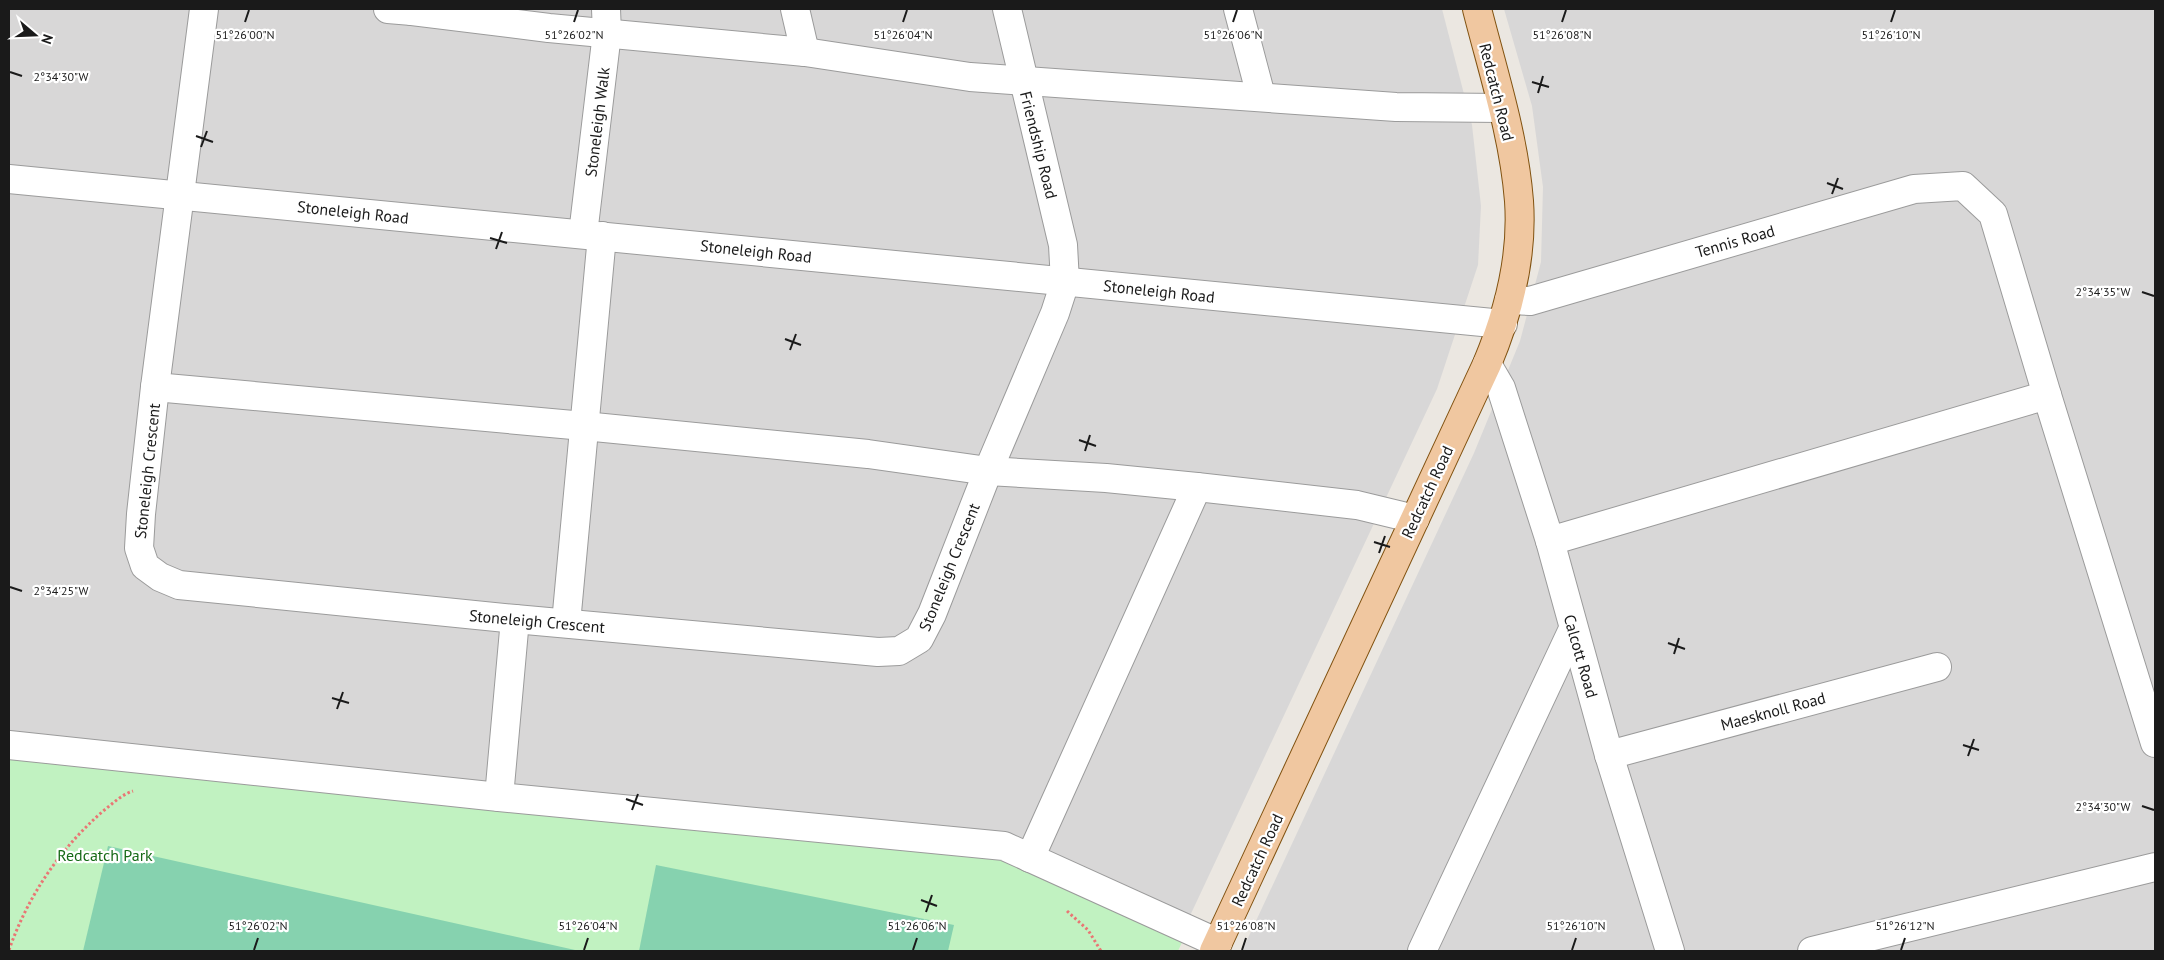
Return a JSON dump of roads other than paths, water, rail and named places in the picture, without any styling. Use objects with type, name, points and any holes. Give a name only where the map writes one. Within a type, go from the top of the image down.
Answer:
[{"type":"main road","name":"Redcatch Road","points":[[1216,947],[1487,364],[1506,312],[1518,244],[1519,204],[1515,167],[1477,9]]},
{"type":"street","name":"Stoneleigh Crescent","points":[[204,9],[155,387],[139,548],[145,566],[160,577],[179,585],[515,619],[878,652],[899,651],[919,640],[928,622],[988,471],[1055,313],[1065,282]]},
{"type":"street","points":[[795,9],[805,52]]},
{"type":"street","name":"Friendship Road","points":[[1007,9],[1063,245],[1065,282]]},
{"type":"street","points":[[1238,9],[1261,96]]},
{"type":"street","points":[[404,10],[606,21],[970,77],[1396,107],[1502,108]]},
{"type":"street","name":"Stoneleigh Walk","points":[[566,623],[584,426],[606,21]]},
{"type":"street","name":"Stoneleigh Road","points":[[9,179],[179,194],[1065,282],[1506,312]]},
{"type":"street","name":"Tennis Road","points":[[1506,312],[1530,301],[1914,189],[1963,186],[1993,214],[2047,396]]},
{"type":"street","name":"Calcott Road","points":[[1487,364],[1501,388],[1550,541],[1609,755],[1670,951]]},
{"type":"street","points":[[155,387],[868,454],[988,471],[1106,478],[1197,487],[1357,505],[1415,519]]},
{"type":"street","points":[[1550,541],[2047,396],[2155,743]]},
{"type":"street","points":[[1030,858],[1197,487]]},
{"type":"street","points":[[499,797],[515,619]]},
{"type":"street","points":[[1422,951],[1573,629]]},
{"type":"street","name":"Maesknoll Road","points":[[1609,755],[1937,667]]},
{"type":"street","points":[[9,745],[499,797],[1004,846],[1216,947]]},
{"type":"street","points":[[1812,951],[2155,867]]},
{"type":"park label","name":"Redcatch Park","points":[[105,855]]}]
